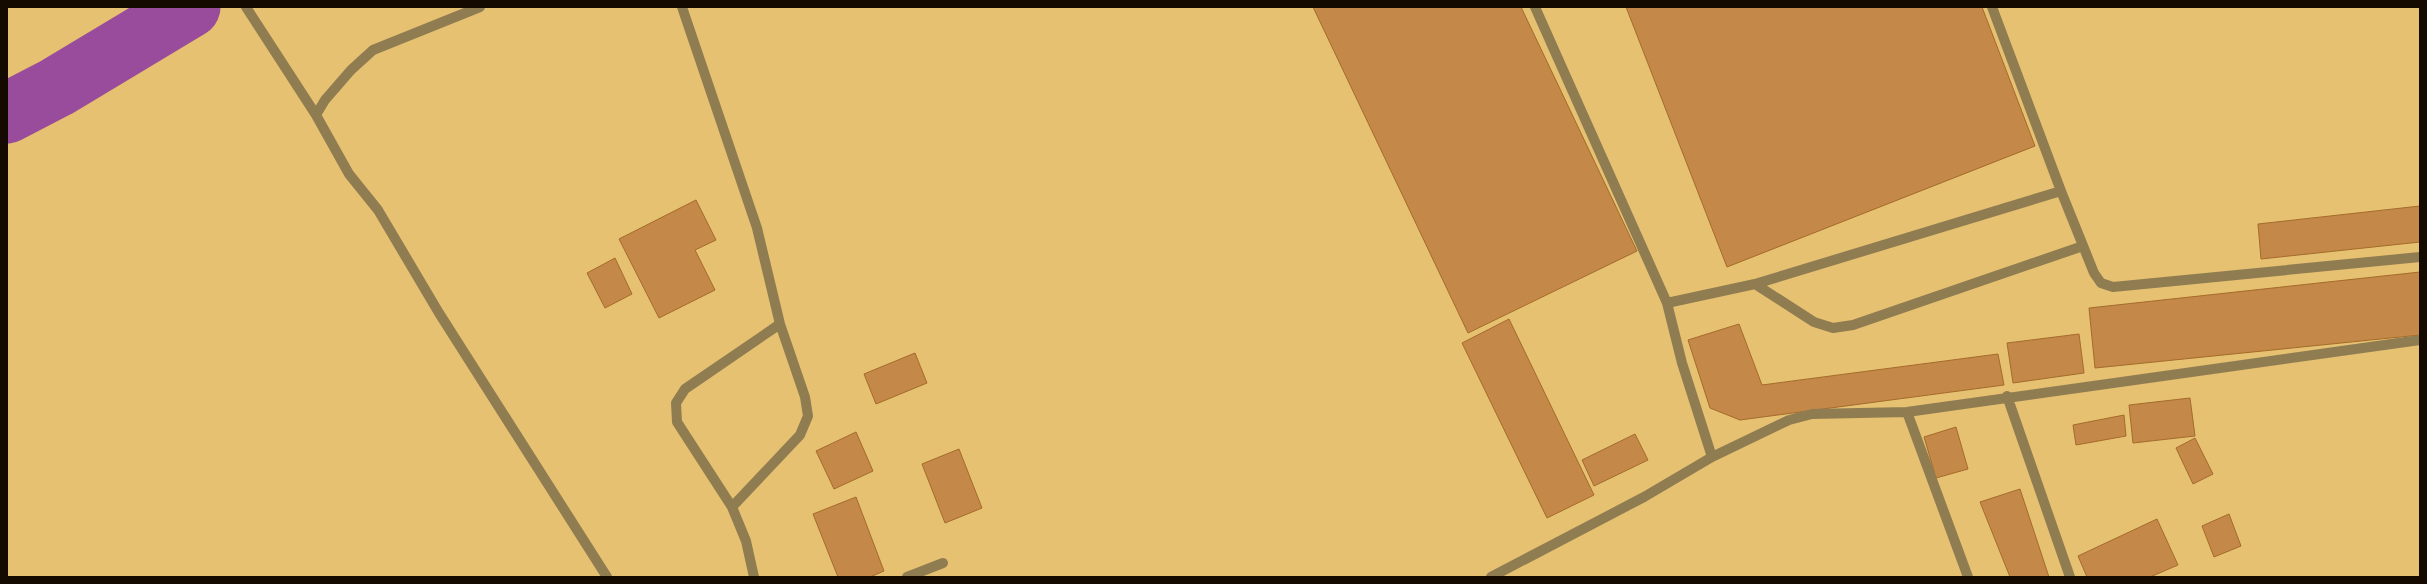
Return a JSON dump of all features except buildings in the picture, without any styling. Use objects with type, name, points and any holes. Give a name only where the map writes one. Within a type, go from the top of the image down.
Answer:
[{"type":"street","points":[[246,7],[316,115],[349,174],[378,210],[439,313],[608,577]]},
{"type":"street","points":[[316,115],[325,100],[351,70],[373,50],[480,7]]},
{"type":"street","points":[[682,7],[757,228],[780,324],[806,397],[808,416],[800,435],[732,507]]},
{"type":"street","points":[[1535,7],[1667,303],[1682,363],[1712,457]]},
{"type":"street","points":[[1992,7],[2061,191],[2094,273],[2101,283],[2113,287],[2420,257]]},
{"type":"street","points":[[1667,303],[1755,284],[2061,191]]},
{"type":"street","points":[[1755,284],[1814,322],[1833,328],[1853,325],[2083,246]]},
{"type":"street","points":[[754,577],[746,542],[732,507],[677,422],[676,403],[685,389],[780,324]]},
{"type":"street","points":[[1491,577],[1644,497],[1712,457],[1789,420],[1812,414],[1907,412],[2007,396],[2420,340]]},
{"type":"street","points":[[2007,396],[2070,577]]},
{"type":"street","points":[[1907,412],[1968,577]]},
{"type":"street","points":[[907,577],[944,563]]},
{"type":"waterway","points":[[7,113],[57,87],[190,7]]}]
